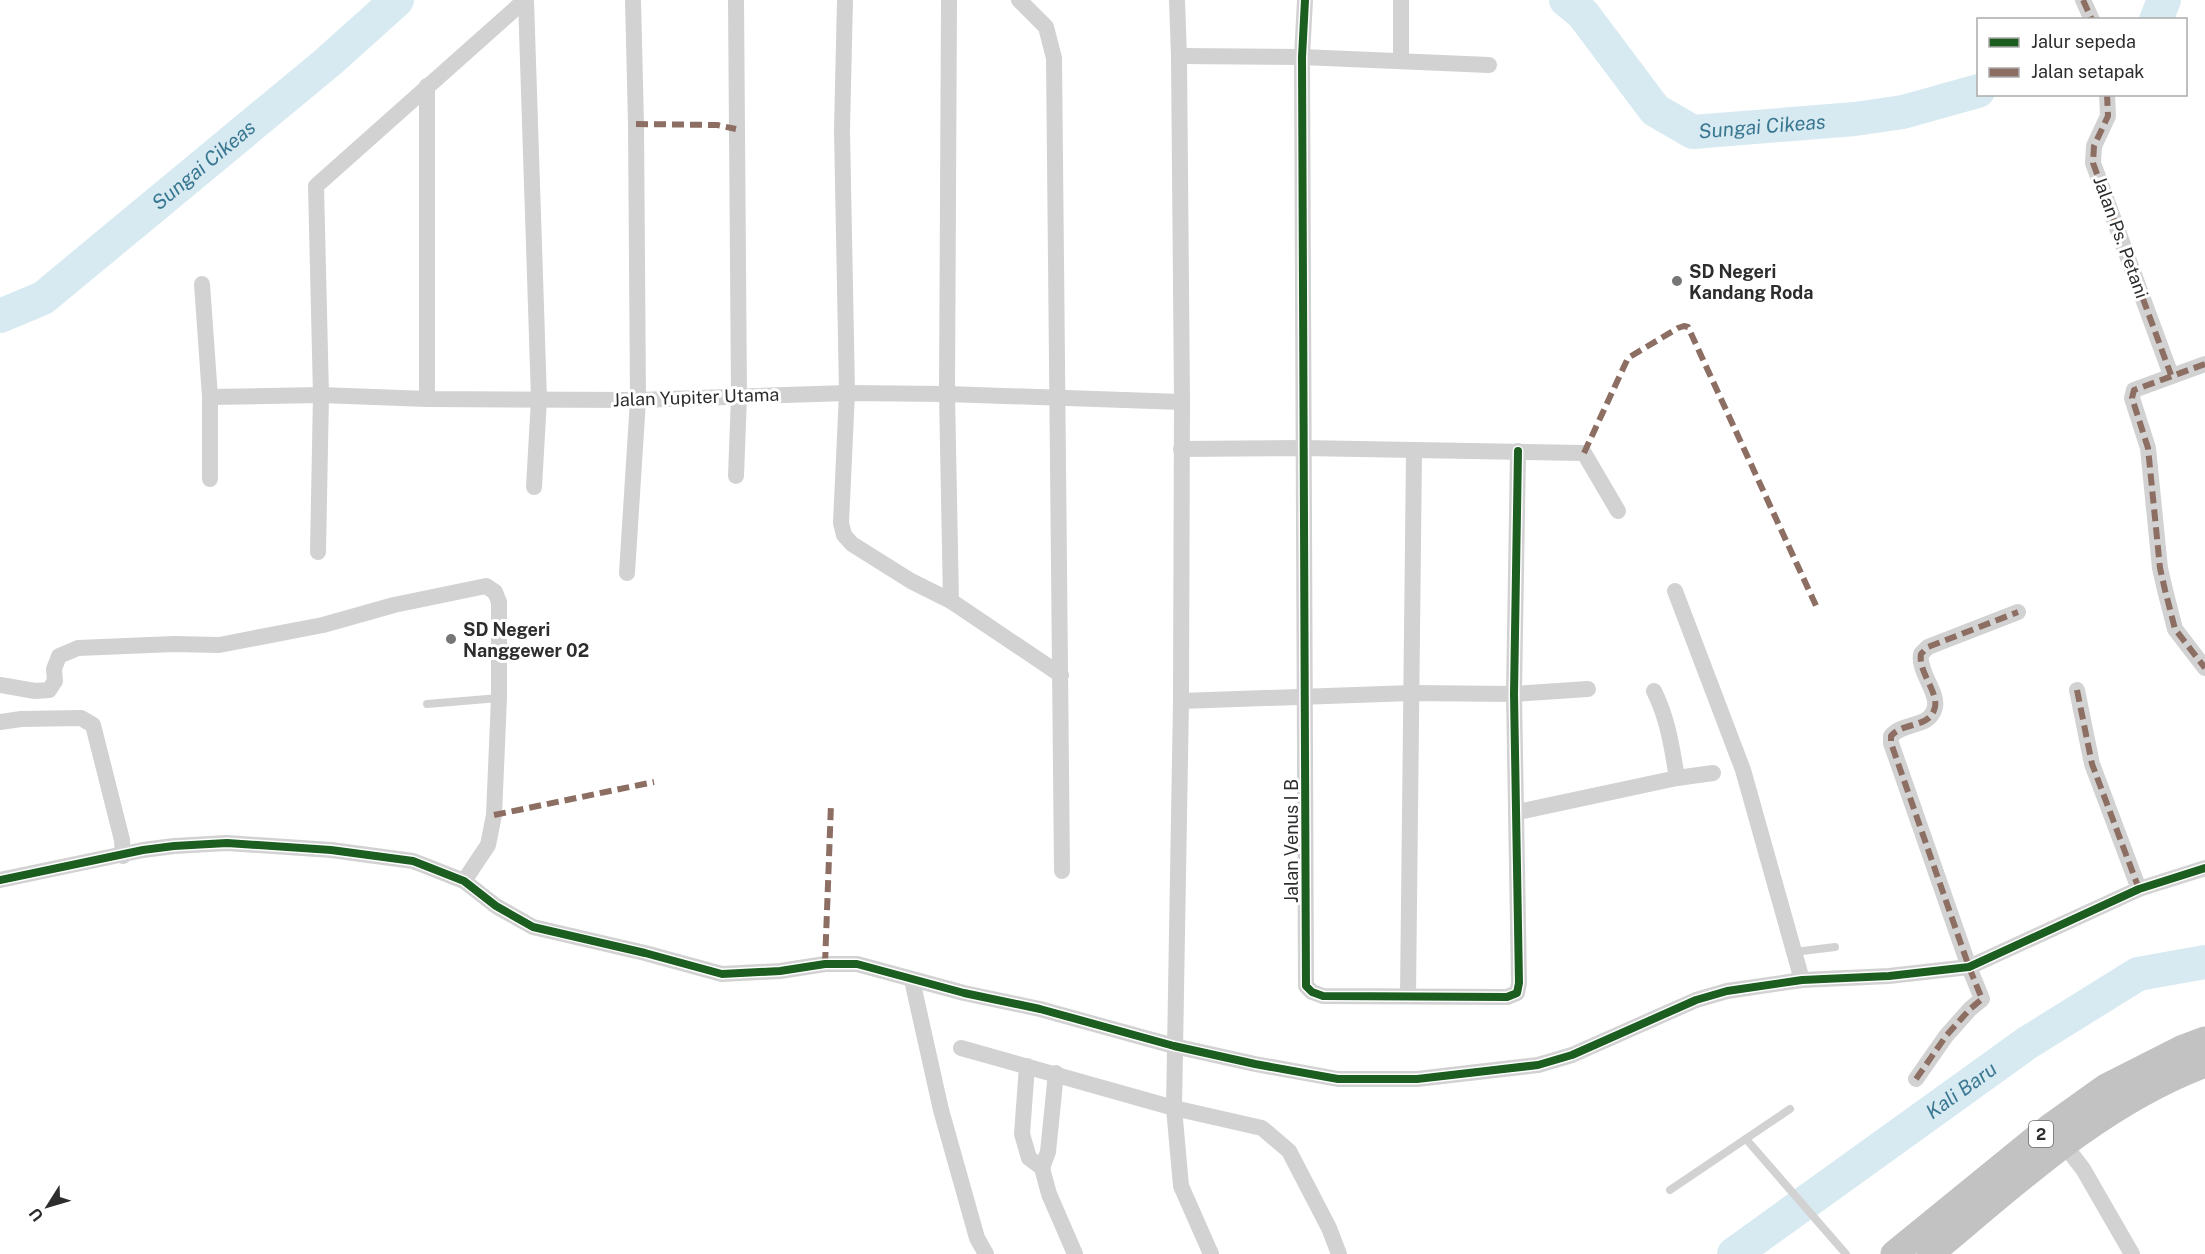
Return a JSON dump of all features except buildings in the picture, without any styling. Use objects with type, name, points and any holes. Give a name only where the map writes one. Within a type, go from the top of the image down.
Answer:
[{"type":"highway","name":"2","points":[[1930,1254],[2106,1087],[2181,1049],[2205,1040]]},
{"type":"highway","name":"2","points":[[1894,1254],[2057,1135],[2205,1064]]},
{"type":"street","points":[[318,552],[321,395],[316,186],[526,0]]},
{"type":"street","points":[[526,0],[539,399],[534,487]]},
{"type":"street","points":[[627,573],[638,400],[633,0]]},
{"type":"street","points":[[736,0],[739,396],[736,476]]},
{"type":"street","points":[[845,0],[843,130],[847,393],[841,523],[844,535],[852,544],[911,581],[951,601],[1061,675]]},
{"type":"street","points":[[949,0],[947,394],[951,601]]},
{"type":"street","points":[[1019,0],[1046,27],[1054,58],[1062,871]]},
{"type":"street","points":[[1177,0],[1182,402],[1181,701],[1174,1108],[1181,1186],[1211,1254]]},
{"type":"street","name":"Jalan Venus I B","points":[[1305,0],[1302,57],[1306,986],[1312,992],[1323,996],[1408,995]]},
{"type":"street","points":[[1401,0],[1401,61]]},
{"type":"street","points":[[2083,0],[2091,18]]},
{"type":"street","points":[[1179,56],[1302,57],[1489,65]]},
{"type":"street","points":[[427,86],[427,399]]},
{"type":"street","name":"Jalan Ps. Petani","points":[[2107,97],[2108,116],[2094,146],[2093,163],[2171,375]]},
{"type":"street","points":[[202,284],[210,398],[210,479]]},
{"type":"street","points":[[2205,364],[2134,390],[2132,398],[2148,447],[2160,568],[2175,629],[2205,668]]},
{"type":"street","name":"Jalan Yupiter Utama","points":[[210,398],[321,395],[427,399],[638,400],[847,393],[1182,402]]},
{"type":"street","points":[[1181,449],[1303,448],[1584,453],[1618,511]]},
{"type":"street","points":[[1414,451],[1408,995],[1507,997],[1516,993],[1519,983],[1518,812],[1514,694],[1518,451]]},
{"type":"street","points":[[0,685],[35,691],[49,690],[55,681],[56,661],[66,652],[78,648],[174,644],[219,645],[323,625],[394,605],[486,585],[495,592],[499,602],[499,698],[494,814],[488,845],[464,881]]},
{"type":"street","points":[[1675,591],[1735,745],[1802,980]]},
{"type":"street","points":[[1916,1079],[1946,1036],[1970,1009],[1981,1002],[1981,997],[1891,743],[1891,736],[1896,729],[1925,721],[1933,715],[1936,702],[1919,662],[1920,654],[1928,647],[2018,612]]},
{"type":"street","points":[[1181,701],[1412,693],[1514,694],[1588,689]]},
{"type":"street","points":[[2078,690],[2092,764],[2139,889]]},
{"type":"street","points":[[1654,691],[1663,708],[1668,725],[1677,778]]},
{"type":"street","points":[[0,722],[81,718],[93,725],[122,840],[123,856]]},
{"type":"street","points":[[1518,812],[1677,778],[1713,773]]},
{"type":"street","points":[[0,880],[143,850],[227,843],[331,850],[413,861],[464,881],[496,906],[533,927],[722,974],[780,971],[825,964],[856,964],[912,980],[1040,1009],[1174,1046],[1338,1079],[1417,1079],[1538,1065],[1572,1055],[1696,1000],[1727,991],[1802,980],[1889,976],[1969,967],[2139,889],[2205,868]]},
{"type":"street","points":[[912,980],[941,1110],[977,1238],[986,1254]]},
{"type":"street","points":[[961,1048],[1174,1108],[1262,1128],[1272,1134],[1289,1151],[1340,1254]]},
{"type":"street","points":[[1028,1066],[1022,1134],[1029,1158],[1042,1168]]},
{"type":"street","points":[[1056,1074],[1048,1152],[1042,1168],[1048,1194],[1075,1254]]},
{"type":"street","points":[[2057,1135],[2083,1169],[2132,1254]]},
{"type":"lane","points":[[427,704],[499,698]]},
{"type":"lane","points":[[1794,952],[1835,947]]},
{"type":"lane","points":[[1670,1190],[1790,1109]]},
{"type":"lane","points":[[1746,1139],[1846,1254]]},
{"type":"waterway","name":"Sungai Cikeas","points":[[0,316],[43,298],[328,62],[397,0]]},
{"type":"waterway","name":"Sungai Cikeas","points":[[1566,0],[1583,14],[1655,110],[1693,132],[1855,119],[1903,112],[1977,91]]},
{"type":"waterway","name":"Sungai Cikeas","points":[[2157,18],[2164,0]]},
{"type":"waterway","name":"Kali Baru","points":[[1734,1254],[2027,1043],[2138,974],[2205,962]]},
{"type":"marked path","points":[[2083,0],[2091,18]]},
{"type":"marked path","points":[[2107,96],[2108,116],[2094,146],[2093,163],[2171,375]]},
{"type":"marked path","points":[[636,124],[717,125],[736,129]]},
{"type":"marked path","points":[[1584,453],[1628,358],[1678,328],[1688,327],[1818,610]]},
{"type":"marked path","points":[[2205,364],[2134,390],[2132,398],[2148,448],[2160,568],[2175,629],[2205,668]]},
{"type":"marked path","points":[[1916,1079],[1946,1036],[1982,999],[1891,743],[1891,736],[1896,731],[1928,719],[1935,707],[1934,694],[1921,661],[1921,654],[1928,647],[2018,612]]},
{"type":"marked path","points":[[2077,690],[2092,764],[2139,889]]},
{"type":"marked path","points":[[494,815],[654,782]]},
{"type":"marked path","points":[[825,964],[831,804]]},
{"type":"cycle path","points":[[1305,0],[1302,57],[1306,986],[1312,992],[1323,996],[1507,997],[1517,993],[1519,983],[1514,694],[1518,451]]},
{"type":"cycle path","points":[[0,880],[143,850],[227,843],[331,850],[413,861],[464,881],[496,906],[533,927],[722,974],[780,971],[825,964],[857,964],[964,993],[1040,1009],[1174,1046],[1255,1064],[1338,1079],[1417,1079],[1538,1065],[1572,1055],[1696,1000],[1727,991],[1802,980],[1889,976],[1969,967],[2139,889],[2205,868]]},
{"type":"place","name":"SD Negeri Kandang Roda","points":[[1677,281]]},
{"type":"place","name":"SD Negeri Nanggewer 02","points":[[451,639]]}]
